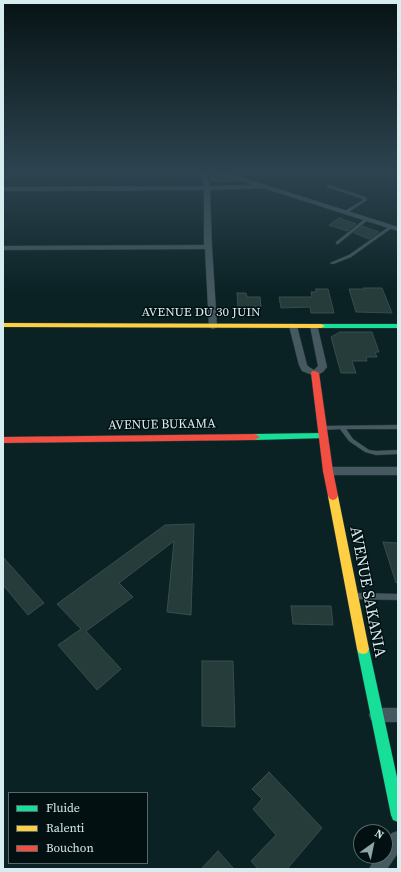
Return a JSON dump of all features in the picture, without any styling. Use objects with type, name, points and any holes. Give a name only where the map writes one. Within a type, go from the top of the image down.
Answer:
[{"type":"street","points":[[207,213],[213,327]]},
{"type":"street","points":[[348,213],[398,229]]},
{"type":"street","points":[[3,248],[208,247]]},
{"type":"street","name":"AVENUE DU 30 JUIN","points":[[3,325],[213,327],[398,326]]},
{"type":"street","points":[[293,326],[303,365],[305,369],[315,373],[323,367],[314,326]]},
{"type":"street","name":"AVENUE SAKANIA","points":[[315,373],[328,471],[376,715],[398,815]]},
{"type":"street","name":"AVENUE BUKAMA","points":[[3,440],[322,432]]},
{"type":"street","points":[[328,471],[398,471]]},
{"type":"street","points":[[376,715],[398,715]]},
{"type":"street","points":[[377,869],[398,839]]},
{"type":"lane","points":[[337,242],[367,219]]},
{"type":"lane","points":[[332,263],[350,256],[391,227]]},
{"type":"lane","points":[[322,432],[342,428],[398,427]]},
{"type":"lane","points":[[342,428],[351,440],[367,451],[376,453],[398,452]]},
{"type":"lane","points":[[352,596],[398,597]]},
{"type":"building","points":[[339,218],[356,224],[347,231],[329,225]]},
{"type":"building","points":[[362,226],[379,232],[369,239],[354,233]]},
{"type":"building","points":[[364,288],[382,288],[392,313],[356,312],[349,289],[365,289]]},
{"type":"building","points":[[316,289],[328,289],[334,313],[311,313],[310,307],[281,308],[279,297],[312,297],[311,292],[316,292]]},
{"type":"building","points":[[237,293],[246,293],[247,297],[260,297],[261,307],[238,308]]},
{"type":"building","points":[[340,332],[372,332],[379,352],[375,352],[377,357],[366,357],[367,361],[352,361],[356,373],[341,373],[331,337]]},
{"type":"building","points":[[194,524],[191,615],[167,612],[174,541],[119,583],[133,597],[86,631],[121,669],[97,690],[58,645],[81,629],[57,604],[165,525]]},
{"type":"building","points":[[383,542],[398,543],[398,582],[396,583]]},
{"type":"building","points":[[3,557],[44,603],[28,615],[3,585]]},
{"type":"building","points":[[291,606],[331,606],[333,625],[293,624]]},
{"type":"building","points":[[202,661],[233,661],[235,727],[202,726]]},
{"type":"building","points":[[269,772],[322,828],[287,869],[258,869],[251,861],[276,835],[253,809],[262,799],[252,789]]},
{"type":"building","points":[[218,851],[234,869],[201,869]]},
{"type":"traffic: fast","points":[[321,326],[398,326]]},
{"type":"traffic: fast","points":[[255,437],[322,436]]},
{"type":"traffic: fast","points":[[363,649],[398,815]]},
{"type":"traffic: slow","points":[[3,325],[321,326]]},
{"type":"traffic: slow","points":[[333,496],[363,649]]},
{"type":"traffic: jam","points":[[315,373],[328,471],[333,496]]},
{"type":"traffic: jam","points":[[3,440],[255,437]]}]
